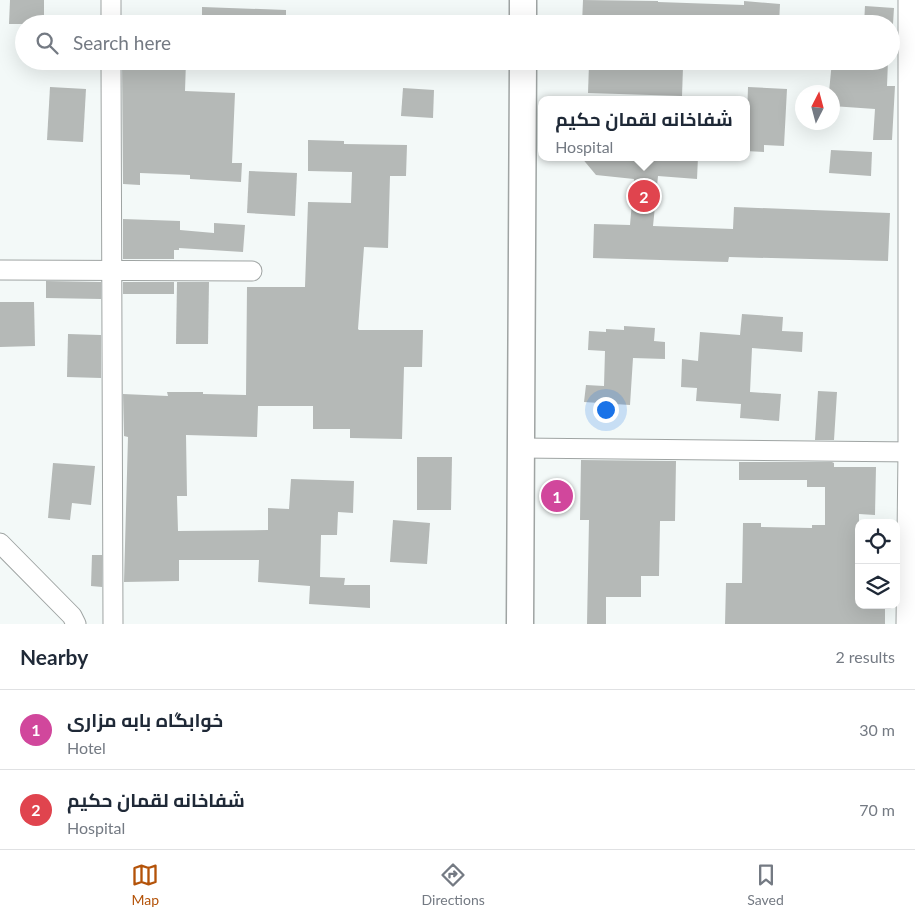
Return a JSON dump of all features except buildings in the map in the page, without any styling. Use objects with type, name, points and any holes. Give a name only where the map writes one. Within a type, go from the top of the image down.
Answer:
[{"type":"main road","points":[[523,0],[523,15]]},
{"type":"main road","points":[[520,624],[523,70]]},
{"type":"street","points":[[111,0],[111,15]]},
{"type":"street","points":[[906,624],[912,452],[908,0]]},
{"type":"street","points":[[111,70],[113,624]]},
{"type":"street","points":[[0,270],[252,271]]},
{"type":"street","points":[[520,448],[912,452]]},
{"type":"street","points":[[0,543],[72,616],[76,624]]},
{"type":"place","name":"شفاخانه لقمان حکیم","points":[[644,196]]},
{"type":"place","name":"خوابگاه بابه مزاری","points":[[557,496]]}]
